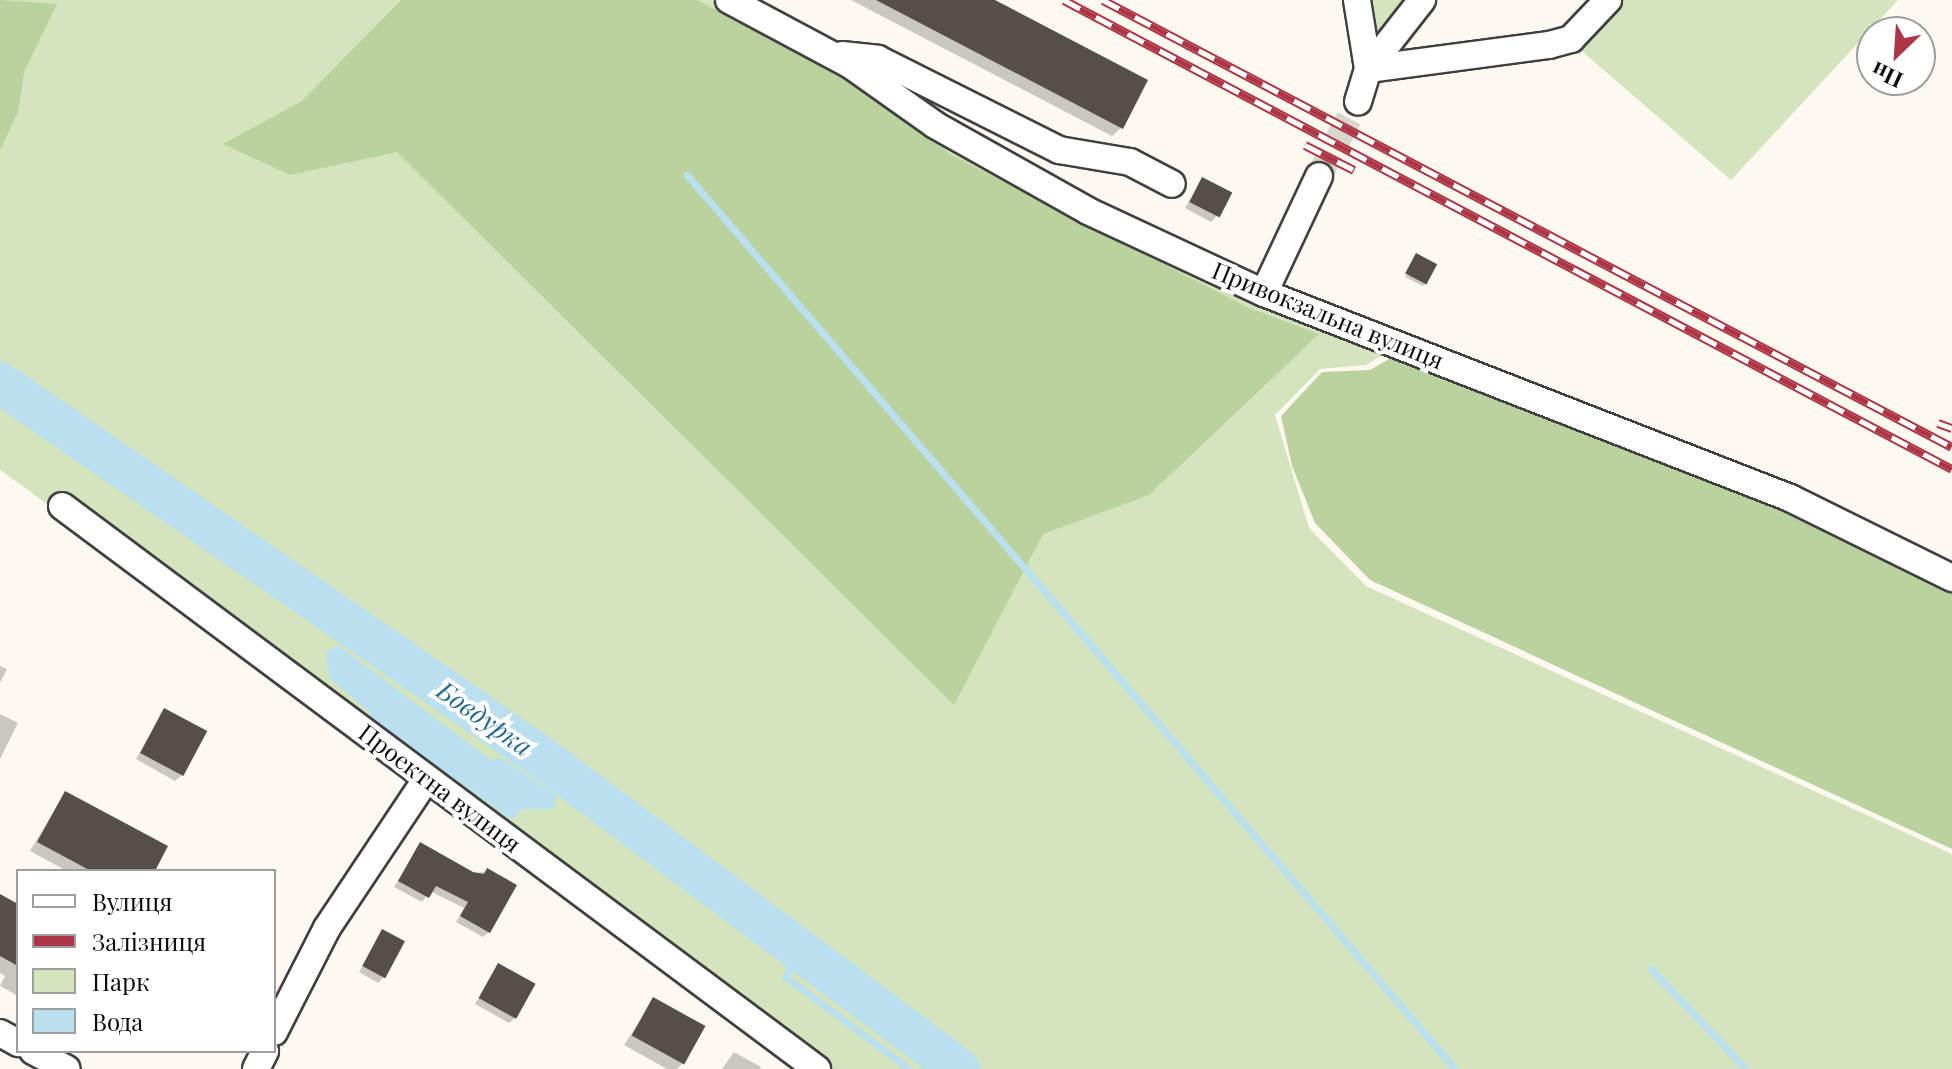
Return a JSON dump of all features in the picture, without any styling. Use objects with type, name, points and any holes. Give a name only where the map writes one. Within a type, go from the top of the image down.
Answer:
[{"type":"street","name":"Привокзальна вулиця","points":[[729,0],[834,56],[935,125],[1026,178],[1264,293],[1790,498],[1952,578]]},
{"type":"street","points":[[1357,0],[1368,69]]},
{"type":"street","points":[[1358,101],[1368,69],[1422,0]]},
{"type":"street","points":[[1368,69],[1549,45],[1571,39],[1608,0]]},
{"type":"street","points":[[834,56],[878,59],[1059,150],[1130,162],[1172,184]]},
{"type":"street","points":[[1264,293],[1319,176]]},
{"type":"street","name":"Проектна вулиця","points":[[62,506],[817,1069]]},
{"type":"street","points":[[276,1028],[327,928],[427,778]]},
{"type":"green space","points":[[0,0],[711,0],[1387,352],[1366,365],[1320,369],[1275,415],[1309,528],[1366,586],[1952,854],[1952,1069],[829,1069],[63,492],[54,509],[0,470]]},
{"type":"green space","points":[[0,0],[57,4],[24,72],[18,112],[0,150]]},
{"type":"green space","points":[[401,0],[697,0],[873,93],[950,154],[1249,308],[1319,334],[1149,495],[1043,534],[954,705],[397,152],[290,175],[223,144],[302,101]]},
{"type":"green space","points":[[1357,0],[1422,0],[1368,69]]},
{"type":"green space","points":[[1621,0],[1898,0],[1883,16],[1856,16],[1856,45],[1731,180],[1577,47]]},
{"type":"green space","points":[[1396,355],[1787,506],[1952,588],[1952,849],[1370,580],[1315,523],[1292,466],[1281,416],[1322,372],[1370,370]]},
{"type":"water","points":[[339,646],[491,760],[502,758],[556,795],[554,809],[522,809],[512,820],[372,720],[367,710],[329,678],[326,651]]},
{"type":"building","points":[[876,0],[995,0],[1148,80],[1123,129]]},
{"type":"building","points":[[1202,177],[1232,192],[1220,217],[1189,202]]},
{"type":"building","points":[[1416,253],[1437,264],[1426,285],[1405,273]]},
{"type":"building","points":[[164,708],[207,731],[183,776],[140,753]]},
{"type":"building","points":[[65,791],[168,846],[156,869],[87,869],[37,842]]},
{"type":"building","points":[[420,842],[473,872],[484,874],[487,868],[517,885],[490,933],[460,916],[468,902],[436,886],[429,898],[398,881]]},
{"type":"building","points":[[0,894],[16,903],[16,965],[0,956]]},
{"type":"building","points":[[382,929],[405,941],[385,978],[362,966]]},
{"type":"building","points":[[498,963],[536,984],[516,1019],[479,998]]},
{"type":"building","points":[[653,997],[705,1026],[684,1065],[632,1035]]},
{"type":"waterway","points":[[687,175],[1455,1069]]},
{"type":"waterway","name":"Бовдурка","points":[[0,383],[537,754],[959,1069]]},
{"type":"waterway","points":[[796,948],[786,977],[909,1069]]},
{"type":"waterway","points":[[1651,969],[1746,1069]]},
{"type":"tunnel","points":[[1319,176],[1358,101]]},
{"type":"railway","points":[[1064,0],[1952,469]]},
{"type":"railway","points":[[1103,0],[1952,447]]},
{"type":"railway","points":[[1305,145],[1354,170]]},
{"type":"railway","points":[[1938,423],[1952,428]]}]
